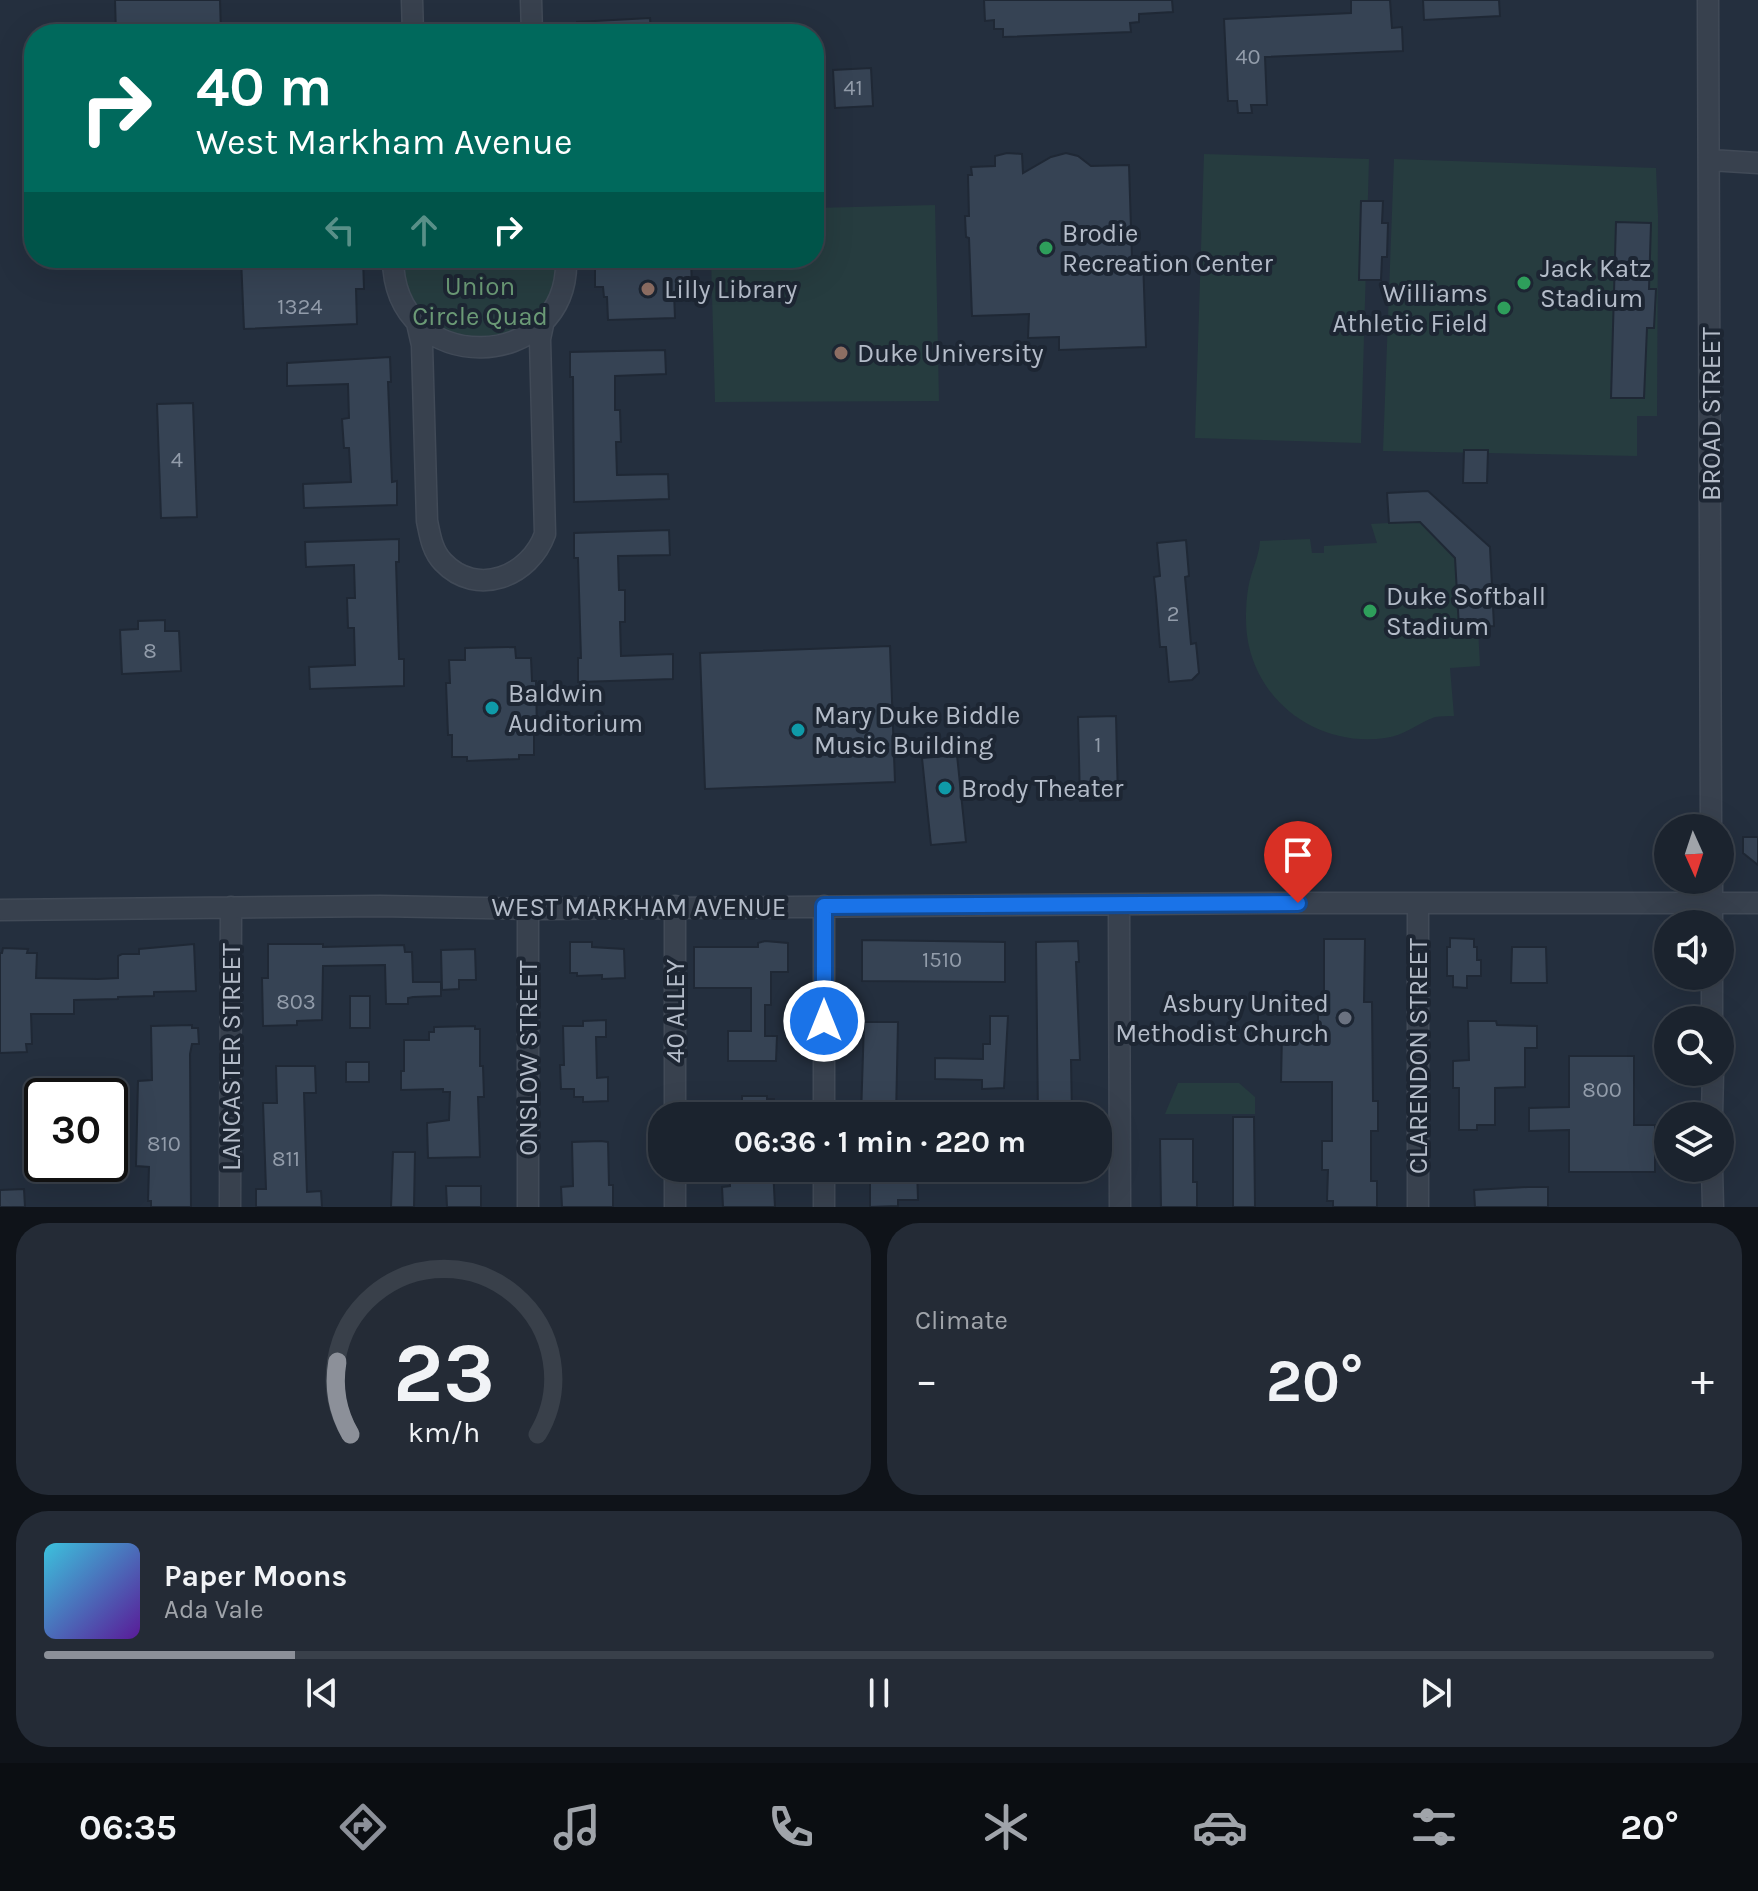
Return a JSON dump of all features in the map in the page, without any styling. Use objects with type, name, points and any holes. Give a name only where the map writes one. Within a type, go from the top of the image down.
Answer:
[{"type":"street","points":[[412,0],[413,24]]},
{"type":"street","points":[[531,0],[532,24]]},
{"type":"street","name":"BROAD STREET","points":[[1708,0],[1711,814]]},
{"type":"street","points":[[1710,160],[1758,163]]},
{"type":"street","points":[[393,268],[400,297],[417,323],[436,338],[451,344],[486,348],[516,341],[544,320],[559,297],[565,268]]},
{"type":"street","points":[[417,323],[422,345],[427,521],[431,540],[437,554],[454,571],[490,580],[519,570],[540,548],[545,534],[540,339],[544,320]]},
{"type":"street","name":"WEST MARKHAM AVENUE","points":[[1729,910],[1758,903]]},
{"type":"street","name":"WEST MARKHAM AVENUE","points":[[0,910],[1418,904],[1654,912]]},
{"type":"street","name":"CLARENDON STREET","points":[[1418,904],[1418,1207]]},
{"type":"street","points":[[1119,905],[1120,1207]]},
{"type":"street","name":"40 ALLEY","points":[[675,906],[675,1102]]},
{"type":"street","points":[[824,906],[824,1102]]},
{"type":"street","name":"LANCASTER STREET","points":[[230,1207],[231,907]]},
{"type":"street","name":"ONSLOW STREET","points":[[528,909],[528,1207]]},
{"type":"street","points":[[675,1182],[675,1207]]},
{"type":"street","points":[[824,1182],[824,1207]]},
{"type":"street","points":[[1712,1182],[1713,1207]]},
{"type":"green space","points":[[1204,154],[1369,159],[1361,443],[1195,438]]},
{"type":"green space","name":"Williams Athletic Field","points":[[1394,159],[1656,168],[1657,416],[1637,416],[1637,456],[1383,451]]},
{"type":"green space","points":[[935,205],[939,401],[715,402],[711,268],[824,268],[824,208]]},
{"type":"green space","name":"Union Circle Quad","points":[[403,268],[556,268],[552,296],[524,330],[463,342],[414,310]]},
{"type":"green space","name":"Duke Softball Stadium","points":[[1387,493],[1490,547],[1494,626],[1478,628],[1480,666],[1450,668],[1454,716],[1435,717],[1392,737],[1358,739],[1332,734],[1308,724],[1270,692],[1257,670],[1249,646],[1247,597],[1260,541],[1310,539],[1312,553],[1324,553],[1324,546],[1377,543],[1371,524],[1389,523]]},
{"type":"green space","points":[[1178,1083],[1239,1083],[1255,1097],[1255,1114],[1165,1114]]},
{"type":"building","points":[[115,0],[220,0],[221,24],[116,24]]},
{"type":"building","points":[[984,0],[1172,0],[1173,12],[1139,14],[1139,22],[1130,23],[1131,32],[1003,37],[1003,29],[994,29],[994,20],[985,21]]},
{"type":"building","points":[[1351,0],[1390,0],[1392,28],[1402,27],[1403,51],[1265,57],[1267,105],[1251,105],[1252,113],[1238,113],[1237,101],[1228,101],[1224,19],[1351,13]]},
{"type":"building","points":[[1423,0],[1499,0],[1500,16],[1424,20]]},
{"type":"building","points":[[650,18],[650,24],[577,24]]},
{"type":"building","points":[[871,68],[873,106],[835,108],[833,70]]},
{"type":"building","name":"Brodie Recreation Center","points":[[1066,153],[1078,156],[1091,166],[1129,165],[1132,259],[1143,259],[1146,347],[1059,350],[1059,337],[1028,338],[1029,314],[972,316],[969,238],[966,237],[965,216],[969,216],[968,175],[972,175],[971,167],[995,166],[995,156],[1022,154],[1023,173],[1051,157]]},
{"type":"building","points":[[1361,201],[1383,201],[1382,223],[1388,223],[1387,257],[1382,257],[1381,280],[1359,280]]},
{"type":"building","points":[[1616,222],[1651,223],[1649,289],[1656,289],[1654,328],[1647,328],[1644,398],[1611,398]]},
{"type":"building","points":[[241,268],[363,268],[364,289],[356,289],[357,324],[244,329]]},
{"type":"building","name":"Lilly Library","points":[[595,268],[691,268],[692,291],[674,292],[675,318],[608,320],[607,297],[604,297],[603,287],[595,287]]},
{"type":"building","points":[[665,350],[666,374],[615,376],[615,410],[620,410],[621,442],[616,442],[617,475],[668,474],[669,499],[574,502],[570,352]]},
{"type":"building","points":[[390,357],[392,482],[397,481],[397,505],[304,508],[303,484],[351,482],[349,448],[344,448],[342,419],[349,418],[348,384],[287,386],[287,363]]},
{"type":"building","points":[[193,403],[197,517],[161,518],[157,404]]},
{"type":"building","points":[[1464,450],[1488,450],[1487,483],[1463,483]]},
{"type":"building","points":[[1428,491],[1490,547],[1494,626],[1459,628],[1455,558],[1420,522],[1389,523],[1387,493]]},
{"type":"building","points":[[669,530],[670,555],[618,556],[619,590],[625,590],[625,622],[620,622],[621,656],[673,654],[673,679],[578,682],[578,658],[581,658],[578,558],[574,558],[574,533]]},
{"type":"building","points":[[399,539],[399,562],[396,562],[399,659],[404,659],[404,686],[310,689],[309,667],[355,665],[354,628],[348,628],[347,598],[355,598],[354,565],[306,567],[305,542]]},
{"type":"building","points":[[1186,540],[1189,576],[1185,577],[1191,644],[1196,643],[1199,673],[1192,680],[1169,682],[1166,647],[1160,647],[1154,577],[1160,576],[1157,543]]},
{"type":"building","points":[[165,620],[165,631],[179,631],[181,671],[122,674],[120,630],[138,629],[138,621]]},
{"type":"building","name":"Mary Duke Biddle Music Building","points":[[890,646],[895,782],[705,789],[700,653]]},
{"type":"building","name":"Baldwin Auditorium","points":[[515,647],[516,658],[531,658],[532,681],[536,681],[537,733],[534,733],[534,755],[519,755],[519,759],[467,761],[467,757],[452,757],[446,683],[450,683],[449,660],[465,660],[465,648]]},
{"type":"building","points":[[1116,716],[1118,800],[1080,801],[1078,717]]},
{"type":"building","points":[[957,755],[966,842],[931,845],[922,758]]},
{"type":"building","points":[[1743,837],[1758,837],[1758,865],[1743,853]]},
{"type":"building","points":[[1450,938],[1474,939],[1474,947],[1477,947],[1481,976],[1467,976],[1467,988],[1453,987],[1453,976],[1447,976]]},
{"type":"building","points":[[1324,939],[1365,939],[1364,1002],[1372,1002],[1373,1101],[1378,1101],[1378,1131],[1371,1131],[1371,1181],[1377,1181],[1377,1207],[1333,1207],[1333,1201],[1327,1201],[1328,1170],[1322,1170],[1322,1141],[1332,1141],[1332,1082],[1281,1082],[1282,1034],[1318,1034],[1318,1002],[1324,1002]]},
{"type":"building","points":[[862,940],[1005,942],[1005,982],[862,981]]},
{"type":"building","points":[[1078,941],[1080,1060],[1071,1060],[1072,1102],[1038,1102],[1036,942]]},
{"type":"building","points":[[570,942],[592,942],[592,947],[624,949],[625,978],[602,979],[602,975],[577,976],[577,973],[570,973]]},
{"type":"building","points":[[758,943],[788,943],[788,972],[771,972],[771,1005],[765,1005],[765,1036],[777,1036],[776,1061],[728,1061],[728,1031],[751,1031],[751,988],[694,988],[694,947],[758,947]]},
{"type":"building","points":[[194,944],[196,991],[74,1000],[74,1014],[31,1014],[32,1044],[26,1044],[27,1052],[0,1053],[0,953],[3,948],[28,949],[27,953],[37,953],[36,978],[98,979],[118,978],[118,956],[122,954],[139,954],[139,949]]},
{"type":"building","points":[[268,944],[323,944],[323,947],[404,945],[405,952],[412,952],[413,982],[441,982],[441,996],[408,998],[408,1004],[386,1004],[385,965],[323,966],[322,1020],[297,1021],[297,1025],[263,1026],[262,978],[268,978]]},
{"type":"building","points":[[1512,947],[1546,947],[1547,983],[1511,983]]},
{"type":"building","points":[[475,949],[476,980],[459,980],[459,989],[442,990],[441,950]]},
{"type":"building","points":[[350,996],[370,996],[370,1028],[350,1028]]},
{"type":"building","points":[[990,1016],[1008,1016],[1004,1088],[982,1089],[982,1080],[935,1079],[935,1058],[983,1059],[983,1044],[990,1044]]},
{"type":"building","points":[[606,1020],[606,1037],[596,1037],[597,1078],[608,1077],[608,1101],[583,1102],[583,1097],[574,1097],[574,1089],[561,1089],[563,1026],[583,1026],[583,1021]]},
{"type":"building","points":[[1468,1021],[1537,1026],[1537,1048],[1525,1048],[1525,1087],[1495,1088],[1495,1125],[1477,1125],[1477,1130],[1459,1130],[1459,1088],[1453,1088],[1453,1061],[1469,1060]]},
{"type":"building","points":[[864,1022],[898,1022],[896,1102],[861,1102]]},
{"type":"building","points":[[192,1025],[192,1028],[198,1028],[199,1044],[192,1044],[190,1054],[191,1207],[151,1207],[151,1201],[148,1201],[149,1167],[136,1166],[138,1081],[152,1080],[151,1026]]},
{"type":"building","points":[[475,1026],[475,1029],[480,1029],[480,1066],[483,1066],[484,1097],[478,1097],[480,1157],[428,1158],[427,1123],[449,1120],[450,1092],[443,1092],[443,1089],[401,1090],[404,1040],[429,1040],[429,1032],[434,1032],[434,1027]]},
{"type":"building","points":[[1569,1056],[1634,1056],[1634,1125],[1654,1125],[1654,1172],[1569,1172],[1569,1130],[1529,1131],[1529,1108],[1569,1107]]},
{"type":"building","points":[[346,1062],[369,1062],[369,1082],[346,1082]]},
{"type":"building","points":[[276,1066],[315,1066],[316,1093],[304,1093],[307,1192],[321,1191],[322,1207],[256,1207],[256,1189],[266,1189],[263,1103],[277,1103]]},
{"type":"building","points":[[742,1096],[774,1099],[774,1102],[742,1102]]},
{"type":"building","points":[[1233,1117],[1254,1117],[1255,1207],[1233,1207]]},
{"type":"building","points":[[1160,1139],[1193,1139],[1193,1182],[1197,1182],[1197,1207],[1161,1207]]},
{"type":"building","points":[[572,1142],[608,1142],[613,1207],[562,1207],[561,1187],[573,1186]]},
{"type":"building","points":[[393,1152],[415,1152],[414,1207],[391,1207]]},
{"type":"building","points":[[730,1182],[774,1182],[775,1207],[723,1207],[722,1187],[730,1186]]},
{"type":"building","points":[[870,1182],[917,1182],[918,1200],[898,1200],[898,1206],[870,1207]]},
{"type":"building","points":[[446,1186],[481,1186],[481,1207],[447,1207]]},
{"type":"building","points":[[1548,1187],[1548,1207],[1475,1207],[1474,1190]]},
{"type":"building","points":[[24,1189],[25,1207],[0,1207],[0,1190]]},
{"type":"place","name":"Brodie Recreation Center","points":[[1046,248]]},
{"type":"place","name":"Jack Katz Stadium","points":[[1524,283]]},
{"type":"place","name":"Lilly Library","points":[[648,289]]},
{"type":"place","name":"Williams Athletic Field","points":[[1504,308]]},
{"type":"place","name":"Duke University","points":[[841,353]]},
{"type":"place","name":"Duke Softball Stadium","points":[[1370,611]]},
{"type":"place","name":"Baldwin Auditorium","points":[[492,708]]},
{"type":"place","name":"Mary Duke Biddle Music Building","points":[[798,730]]},
{"type":"place","name":"Brody Theater","points":[[945,788]]},
{"type":"place","name":"Asbury United Methodist Church","points":[[1345,1018]]},
{"type":"route","points":[[824,1021],[824,906],[1298,903]]}]
